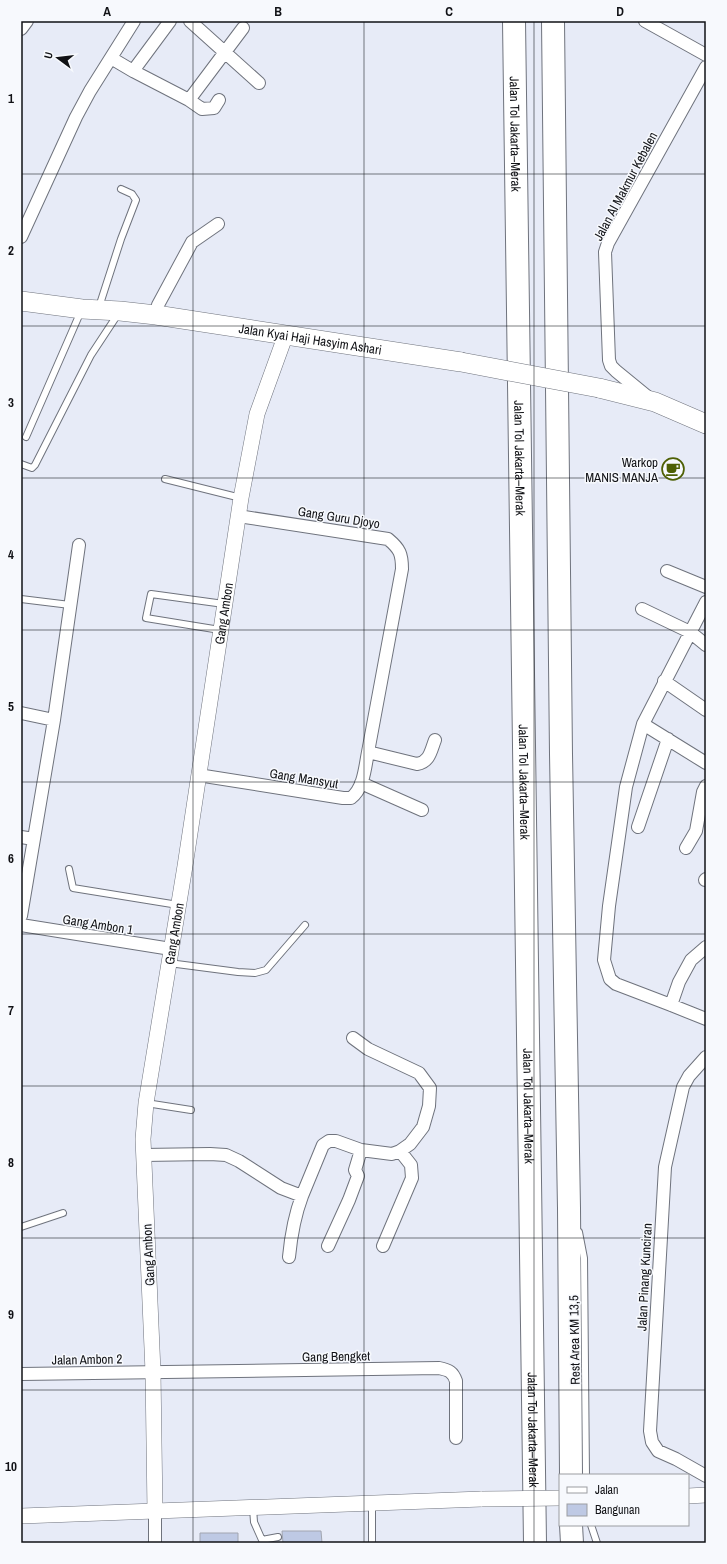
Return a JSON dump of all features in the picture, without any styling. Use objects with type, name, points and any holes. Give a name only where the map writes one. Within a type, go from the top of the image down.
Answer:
[{"type":"highway","name":"Jalan Tol Jakarta–Merak","points":[[514,21],[535,1543]]},
{"type":"highway","points":[[553,21],[562,770],[574,1218],[571,1474]]},
{"type":"highway","points":[[572,1526],[572,1543]]},
{"type":"main road","name":"Jalan Kyai Haji Hasyim Ashari","points":[[21,301],[90,310],[120,311],[156,315],[461,362],[599,388],[655,402],[706,424]]},
{"type":"street","points":[[21,29],[27,21]]},
{"type":"street","points":[[21,237],[76,118],[134,21]]},
{"type":"street","points":[[133,71],[170,21]]},
{"type":"street","points":[[190,21],[259,83]]},
{"type":"street","points":[[645,21],[706,54]]},
{"type":"street","points":[[189,100],[243,28]]},
{"type":"street","points":[[111,58],[189,100],[202,110],[214,108],[219,100]]},
{"type":"street","name":"Jalan Al Makmur Kebalen","points":[[655,402],[616,372],[611,366],[609,360],[606,252],[608,243],[706,67]]},
{"type":"street","points":[[156,315],[158,305],[192,242],[218,224]]},
{"type":"street","name":"Gang Ambon","points":[[155,1543],[153,1372],[143,1156],[146,1103],[241,498],[257,414],[286,334]]},
{"type":"street","name":"Gang Guru Djoyo","points":[[238,516],[388,539],[396,546],[402,557],[402,569],[382,677]]},
{"type":"street","points":[[21,916],[54,720],[79,545]]},
{"type":"street","points":[[668,571],[706,587]]},
{"type":"street","points":[[706,602],[643,724],[626,787],[609,906],[604,960],[610,979],[616,984],[706,1019]]},
{"type":"street","points":[[642,609],[690,632],[706,645]]},
{"type":"street","name":"Gang Mansyut","points":[[198,775],[351,798],[357,794],[361,782],[382,677]]},
{"type":"street","points":[[664,681],[706,710]]},
{"type":"street","points":[[21,713],[54,720]]},
{"type":"street","points":[[643,724],[706,763]]},
{"type":"street","points":[[638,828],[668,739]]},
{"type":"street","points":[[368,752],[417,764],[424,763],[428,760],[435,740]]},
{"type":"street","points":[[361,782],[422,810]]},
{"type":"street","points":[[686,848],[701,834],[703,792],[706,786]]},
{"type":"street","points":[[21,837],[34,839]]},
{"type":"street","name":"Gang Ambon 1","points":[[21,925],[170,956]]},
{"type":"street","points":[[672,1005],[679,982],[691,960],[706,947]]},
{"type":"street","points":[[290,1257],[294,1217],[323,1145],[329,1141],[336,1141],[361,1150],[392,1154],[400,1151],[410,1144],[422,1127],[429,1106],[430,1088],[419,1073],[368,1049],[353,1038]]},
{"type":"street","name":"Jalan Pinang Kunciran","points":[[706,1057],[689,1076],[684,1087],[665,1167],[650,1431],[652,1442],[658,1451],[676,1458],[706,1476]]},
{"type":"street","points":[[328,1246],[358,1176],[355,1170],[361,1150]]},
{"type":"street","points":[[383,1246],[412,1178],[411,1165],[400,1151]]},
{"type":"street","points":[[143,1156],[226,1155],[244,1164],[281,1188],[302,1196]]},
{"type":"street","name":"Gang Bengket","points":[[153,1372],[246,1372],[440,1368],[453,1373],[456,1381],[456,1438]]},
{"type":"street","name":"Jalan Ambon 2","points":[[21,1374],[153,1372]]},
{"type":"street","points":[[689,1496],[706,1495]]},
{"type":"street","points":[[21,1516],[482,1499],[559,1498]]},
{"type":"lane","points":[[26,437],[90,310],[121,239],[136,200],[132,194],[121,189]]},
{"type":"lane","points":[[21,464],[29,468],[32,468],[35,465],[90,355],[120,311]]},
{"type":"lane","points":[[165,479],[241,498]]},
{"type":"lane","points":[[220,630],[146,618],[151,594],[224,604]]},
{"type":"lane","points":[[21,598],[70,605]]},
{"type":"lane","points":[[69,868],[74,888],[178,905]]},
{"type":"lane","points":[[170,956],[238,972],[255,973],[266,970],[305,925]]},
{"type":"lane","points":[[146,1103],[191,1110]]},
{"type":"lane","points":[[21,1226],[63,1213]]},
{"type":"lane","name":"Rest Area KM 13,5","points":[[574,1218],[584,1258],[586,1474]]},
{"type":"lane","points":[[372,1503],[372,1543]]},
{"type":"lane","points":[[253,1507],[254,1522],[262,1540],[278,1537]]},
{"type":"lane","points":[[591,1526],[597,1543]]},
{"type":"building","points":[[282,1531],[321,1531],[322,1543],[283,1543]]},
{"type":"building","points":[[200,1533],[238,1533],[238,1543],[200,1543]]},
{"type":"place","name":"Warkop MANIS MANJA","points":[[673,469]]}]
